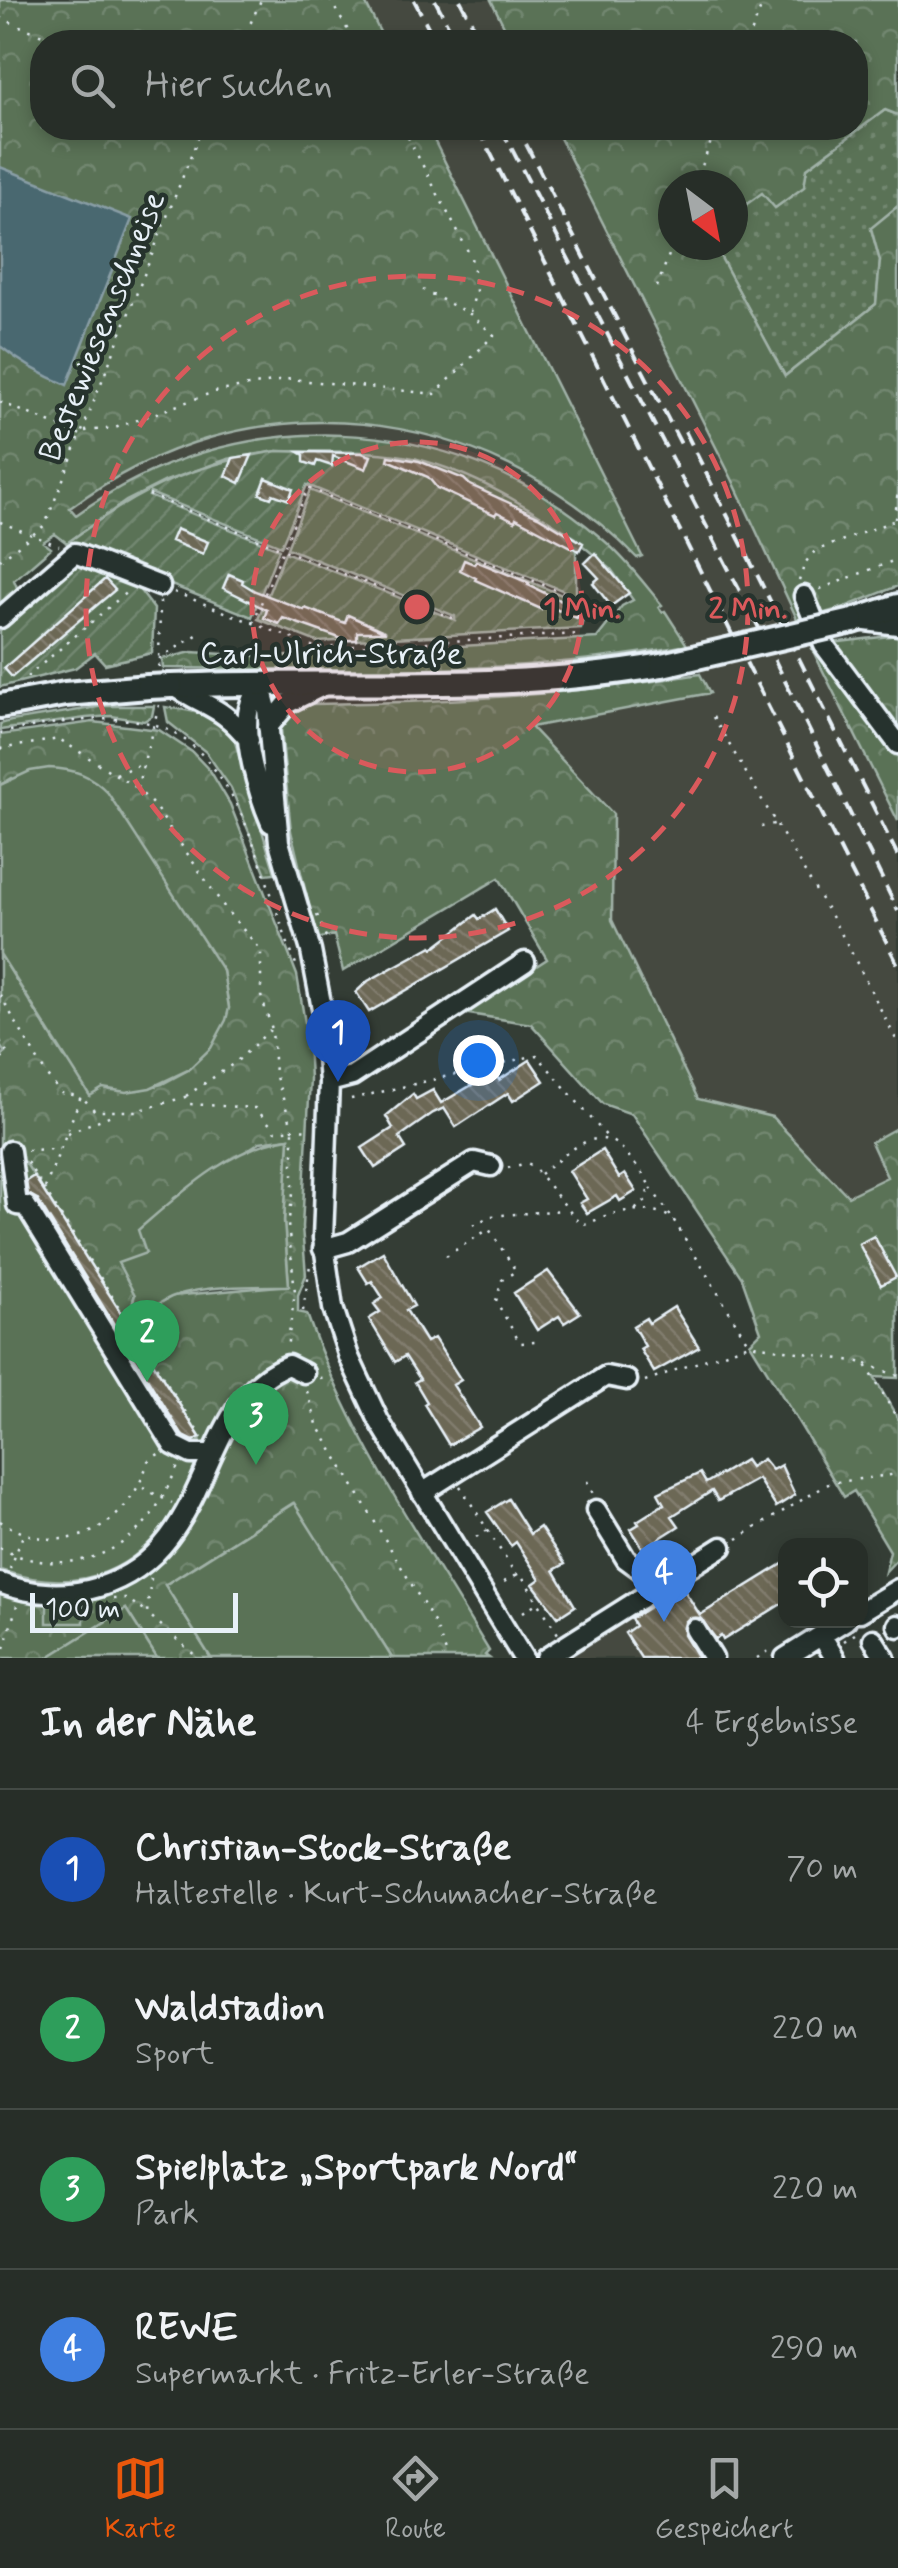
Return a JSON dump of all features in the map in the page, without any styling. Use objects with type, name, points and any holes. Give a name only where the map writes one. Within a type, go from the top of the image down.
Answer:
[{"type":"main road","name":"Carl-Ulrich-Straße","points":[[0,706],[65,694],[162,686],[508,682],[662,665],[855,621],[898,606]]},
{"type":"street","points":[[0,618],[75,553],[160,586]]},
{"type":"street","points":[[807,594],[824,645],[898,744]]},
{"type":"street","points":[[855,621],[898,625]]},
{"type":"street","points":[[260,683],[268,708],[279,842]]},
{"type":"street","points":[[260,683],[249,706],[254,773],[279,842],[317,978],[326,1035],[326,1130],[316,1251],[349,1357],[379,1420],[522,1658]]},
{"type":"street","points":[[268,727],[288,703],[325,685]]},
{"type":"street","points":[[162,686],[224,712],[250,740]]},
{"type":"street","points":[[328,1082],[352,1076],[525,962]]},
{"type":"street","points":[[9,1151],[17,1205],[26,1206],[178,1451],[211,1454]]},
{"type":"street","points":[[316,1251],[348,1242],[474,1162],[491,1166]]},
{"type":"street","points":[[10,1577],[63,1594],[95,1589],[123,1577],[154,1556],[175,1504],[251,1390],[272,1372],[296,1369]]},
{"type":"street","points":[[422,1492],[606,1376],[627,1380]]},
{"type":"street","points":[[596,1510],[626,1558],[656,1589]]},
{"type":"street","points":[[546,1658],[722,1547]]},
{"type":"street","points":[[868,1607],[898,1589]]},
{"type":"street","points":[[785,1658],[833,1628]]},
{"type":"street","points":[[695,1629],[713,1658]]},
{"type":"street","points":[[821,1635],[835,1658]]},
{"type":"street","points":[[873,1639],[885,1658]]},
{"type":"path","points":[[247,30],[261,0]]},
{"type":"path","points":[[330,0],[348,30]]},
{"type":"path","points":[[753,30],[764,0]]},
{"type":"path","points":[[0,18],[30,30]]},
{"type":"path","name":"Bestewiesenschneise","points":[[0,560],[45,526],[198,140]]},
{"type":"path","points":[[409,140],[471,257],[476,290],[470,314]]},
{"type":"path","points":[[701,170],[712,140]]},
{"type":"path","points":[[657,287],[667,260]]},
{"type":"path","points":[[0,402],[84,433],[114,428],[214,392],[290,379],[435,394],[494,336],[470,314],[423,290]]},
{"type":"path","points":[[252,624],[308,488],[574,596]]},
{"type":"path","points":[[802,571],[815,551],[896,520],[898,488]]},
{"type":"path","points":[[149,495],[454,619]]},
{"type":"path","points":[[0,522],[75,553]]},
{"type":"path","points":[[807,594],[898,558]]},
{"type":"path","points":[[27,677],[142,579]]},
{"type":"path","points":[[138,788],[156,725],[162,686],[160,586],[317,648],[581,634]]},
{"type":"path","points":[[159,659],[200,634]]},
{"type":"path","points":[[714,717],[738,764],[845,940],[898,1043]]},
{"type":"path","points":[[0,732],[104,720],[156,725],[199,752],[221,778],[254,847],[298,967]]},
{"type":"path","points":[[55,724],[59,739]]},
{"type":"path","points":[[0,749],[59,739],[138,788],[155,806],[226,911],[261,950],[261,996],[272,1029],[275,1074],[293,1129],[293,1194],[288,1224],[295,1292],[286,1338],[317,1424],[434,1624],[448,1658]]},
{"type":"path","points":[[115,774],[142,764]]},
{"type":"path","points":[[761,827],[777,824]]},
{"type":"path","points":[[0,995],[47,1076],[61,1092],[81,1096],[95,1111],[118,1113]]},
{"type":"path","points":[[66,1134],[118,1113],[185,1097],[236,1062],[272,1029]]},
{"type":"path","points":[[0,1041],[8,1054],[0,1060]]},
{"type":"path","points":[[352,1099],[538,1056],[608,1138],[624,1150],[673,1219],[749,1344]]},
{"type":"path","points":[[44,1188],[81,1096]]},
{"type":"path","points":[[185,1097],[189,1104],[255,1108],[276,1130],[326,1130]]},
{"type":"path","points":[[540,1174],[594,1138],[608,1138]]},
{"type":"path","points":[[9,1151],[60,1149]]},
{"type":"path","points":[[9,1151],[23,1156],[211,1454]]},
{"type":"path","points":[[491,1166],[510,1168],[526,1164],[540,1174],[576,1221],[586,1224],[608,1214],[657,1208],[673,1219]]},
{"type":"path","points":[[631,1213],[646,1201],[649,1185]]},
{"type":"path","points":[[473,1226],[491,1216],[567,1210]]},
{"type":"path","points":[[446,1256],[489,1229],[516,1271],[502,1280],[496,1301],[520,1342],[536,1342],[540,1346]]},
{"type":"path","points":[[303,1311],[316,1251]]},
{"type":"path","points":[[627,1380],[646,1381],[749,1344],[865,1363],[898,1376]]},
{"type":"path","points":[[865,1363],[898,1420]]},
{"type":"path","points":[[0,1521],[24,1534],[51,1540],[103,1527],[122,1512],[140,1487],[148,1460],[178,1451],[175,1504]]},
{"type":"path","points":[[722,1547],[830,1483],[898,1474]]},
{"type":"path","points":[[456,1480],[516,1575]]},
{"type":"path","points":[[140,1487],[175,1504]]},
{"type":"path","points":[[10,1577],[95,1556],[175,1504]]},
{"type":"path","points":[[476,1537],[488,1530]]},
{"type":"path","points":[[0,1658],[10,1577],[24,1534]]},
{"type":"path","points":[[0,1548],[10,1577]]},
{"type":"path","points":[[147,1613],[154,1556]]},
{"type":"path","points":[[504,1582],[520,1573],[562,1640]]},
{"type":"path","points":[[95,1589],[115,1600],[126,1599],[147,1613],[198,1658]]},
{"type":"path","points":[[523,1612],[538,1602]]},
{"type":"shaded area","points":[[364,0],[491,0],[506,30],[379,30]]},
{"type":"shaded area","points":[[434,140],[561,140],[898,821],[898,1127],[871,1142],[888,1177],[848,1196],[772,1117],[698,1099],[612,920],[613,814],[530,727],[710,693],[687,645],[632,567],[601,537],[509,478],[449,453],[394,439],[230,444],[183,457],[140,475],[75,516],[69,509],[135,466],[179,447],[227,432],[280,424],[335,422],[396,428],[453,442],[515,466],[576,502],[637,558],[642,555]]},
{"type":"shaded area","points":[[682,1586],[693,1604],[690,1607],[722,1658],[567,1658]]},
{"type":"green space","points":[[0,0],[364,0],[379,30],[30,30],[30,140],[434,140],[642,556],[637,558],[576,505],[509,465],[437,438],[363,424],[287,424],[212,437],[139,465],[70,508],[76,515],[138,478],[204,452],[272,438],[341,435],[410,443],[477,463],[541,494],[600,537],[662,605],[662,612],[687,645],[622,656],[491,667],[163,668],[162,659],[192,652],[271,657],[597,638],[622,606],[633,600],[611,569],[576,540],[417,459],[373,453],[277,451],[228,459],[166,481],[126,501],[67,543],[55,534],[43,542],[51,548],[14,580],[20,595],[0,612]]},
{"type":"green space","points":[[491,0],[898,0],[898,115],[885,110],[868,123],[868,30],[506,30]]},
{"type":"green space","points":[[885,110],[898,115],[898,206],[871,229],[880,261],[876,304],[785,376],[722,260],[748,260],[748,203],[762,192],[776,207],[803,187],[807,168],[845,140],[868,140],[868,123]]},
{"type":"green space","points":[[561,140],[845,140],[807,168],[804,187],[775,208],[762,193],[748,203],[748,170],[658,170],[658,260],[722,260],[785,376],[876,304],[880,261],[871,228],[898,206],[898,586],[798,621],[733,481]]},
{"type":"green space","points":[[277,451],[400,456],[438,465],[480,482],[576,538],[576,596],[307,485],[281,546],[150,493],[149,496],[279,549],[252,617],[146,575],[138,588],[154,609],[152,653],[105,664],[95,653],[75,668],[0,687],[0,625],[83,550],[67,543],[117,508],[166,482],[217,464]]},
{"type":"green space","points":[[310,490],[586,605],[581,628],[317,642],[258,619],[285,552],[455,620],[455,616],[287,548]]},
{"type":"green space","points":[[898,635],[898,732],[831,643]]},
{"type":"green space","points":[[821,646],[898,752],[898,821],[812,649]]},
{"type":"green space","points":[[700,674],[710,693],[531,727],[613,814],[612,920],[698,1099],[772,1117],[848,1196],[887,1177],[871,1142],[898,1127],[898,1378],[874,1377],[898,1419],[898,1558],[885,1572],[890,1551],[854,1491],[844,1497],[750,1343],[761,1332],[742,1278],[632,1114],[603,1104],[531,1024],[463,1013],[547,959],[499,878],[343,971],[334,935],[317,939],[291,831],[281,729],[289,715],[301,707],[507,696]]},
{"type":"green space","points":[[104,706],[154,706],[152,716],[144,721],[111,716],[0,730],[0,724],[11,721]]},
{"type":"green space","points":[[165,707],[212,719],[234,739],[275,873],[266,874],[231,788],[206,752],[168,722]]},
{"type":"green space","points":[[93,722],[159,730],[192,752],[211,772],[230,804],[297,975],[308,1041],[310,1079],[302,1227],[306,1275],[298,1295],[298,1312],[307,1314],[366,1445],[489,1651],[485,1655],[489,1658],[392,1658],[293,1503],[165,1585],[211,1658],[157,1658],[126,1609],[47,1658],[0,1658],[0,1570],[27,1579],[61,1583],[201,1450],[200,1437],[25,1163],[0,1161],[0,1057],[5,1053],[0,1046],[0,954],[64,1057],[110,1090],[138,1090],[162,1084],[188,1070],[229,1008],[223,971],[12,778],[0,785],[0,735]],"holes":[[[289,1138],[284,1221],[289,1285],[172,1296],[149,1310],[133,1301],[146,1253],[174,1198],[260,1142]]]},
{"type":"green space","points":[[49,768],[82,774],[108,793],[223,971],[229,1008],[211,1048],[188,1070],[150,1088],[126,1092],[103,1088],[90,1096],[0,954],[0,785],[30,771]]},
{"type":"green space","points":[[289,1138],[284,1221],[289,1286],[200,1290],[137,1310],[135,1295],[118,1263],[146,1253],[138,1230],[227,1161]]},
{"type":"green space","points":[[0,1161],[25,1162],[200,1437],[196,1468],[166,1522],[129,1560],[107,1572],[83,1578],[57,1581],[0,1570]]},
{"type":"green space","points":[[294,1503],[392,1658],[211,1658],[165,1585]]},
{"type":"green space","points":[[84,1601],[84,1623],[47,1623],[47,1602]]},
{"type":"green space","points":[[126,1609],[157,1658],[47,1658]]},
{"type":"water","points":[[0,167],[132,219],[67,385],[31,368],[0,346]]},
{"type":"building","points":[[299,452],[371,456],[366,469],[333,456],[332,466],[317,461],[315,466],[304,462],[304,455]]},
{"type":"building","points":[[252,455],[240,483],[226,476],[233,458]]},
{"type":"building","points":[[389,456],[419,461],[464,479],[583,543],[579,551],[516,518],[515,521],[497,512],[495,515],[437,488],[428,477],[388,460]]},
{"type":"building","points":[[266,478],[293,489],[289,500],[260,494]]},
{"type":"building","points":[[176,529],[208,542],[203,554],[171,541]]},
{"type":"building","points":[[595,553],[629,593],[611,606],[593,583],[599,578],[585,563]]},
{"type":"building","points":[[464,560],[474,564],[476,561],[529,583],[580,610],[577,618],[543,604],[541,609],[475,580],[460,570]]},
{"type":"building","points":[[229,574],[255,591],[304,610],[345,623],[348,615],[386,632],[357,632],[357,640],[345,640],[283,618],[279,624],[264,618],[267,610],[223,588]]},
{"type":"building","points":[[105,579],[115,590],[12,677],[4,668]]},
{"type":"building","points":[[495,909],[508,931],[369,1012],[356,992],[368,981],[433,948],[476,915],[479,919]]},
{"type":"building","points":[[530,1060],[544,1081],[513,1101],[508,1093],[456,1127],[444,1108],[433,1113],[399,1137],[406,1148],[375,1168],[362,1148],[393,1128],[386,1116],[413,1094],[416,1099],[433,1090],[441,1103],[494,1072],[499,1080]]},
{"type":"building","points":[[602,1150],[619,1178],[625,1174],[636,1191],[620,1201],[617,1196],[587,1213],[580,1203],[587,1199],[569,1171]]},
{"type":"building","points":[[34,1176],[200,1437],[194,1441],[182,1435],[37,1199],[28,1194],[26,1181]]},
{"type":"building","points":[[874,1236],[896,1277],[881,1285],[859,1244]]},
{"type":"building","points":[[383,1252],[414,1306],[406,1310],[426,1342],[434,1338],[461,1380],[453,1385],[480,1427],[449,1445],[424,1404],[427,1402],[415,1382],[420,1379],[405,1356],[395,1362],[369,1319],[380,1312],[374,1304],[383,1298],[358,1267]]},
{"type":"building","points":[[548,1271],[580,1313],[564,1323],[559,1316],[537,1330],[514,1293]]},
{"type":"building","points":[[674,1307],[699,1347],[654,1372],[640,1349],[645,1346],[633,1326],[646,1318],[649,1323]]},
{"type":"building","points":[[763,1459],[772,1470],[781,1465],[795,1495],[776,1507],[758,1479],[718,1501],[712,1491],[672,1516],[679,1526],[643,1549],[631,1529],[664,1504],[658,1493],[700,1473],[706,1483],[745,1460],[750,1467]]},
{"type":"building","points":[[508,1499],[530,1534],[540,1527],[565,1564],[554,1570],[575,1606],[558,1617],[533,1584],[540,1579],[516,1542],[511,1546],[487,1512]]},
{"type":"building","points":[[778,1567],[778,1606],[723,1640],[721,1636],[716,1639],[700,1618],[685,1622],[684,1635],[698,1658],[641,1658],[625,1633],[635,1626],[631,1619],[682,1587],[700,1615]]},
{"type":"railway","points":[[414,0],[430,30]]},
{"type":"railway","points":[[435,0],[451,30]]},
{"type":"railway","points":[[460,0],[476,30]]},
{"type":"railway","points":[[484,140],[898,965]]},
{"type":"railway","points":[[507,140],[758,626],[898,911]]},
{"type":"railway","points":[[526,144],[684,450]]},
{"type":"railway","points":[[685,431],[898,856]]},
{"type":"place","name":"Christian-Stock-Straße","points":[[338,1082]]},
{"type":"place","name":"Waldstadion","points":[[147,1382]]},
{"type":"place","name":"Spielplatz „Sportpark Nord“","points":[[256,1465]]},
{"type":"place","name":"REWE","points":[[664,1622]]}]
